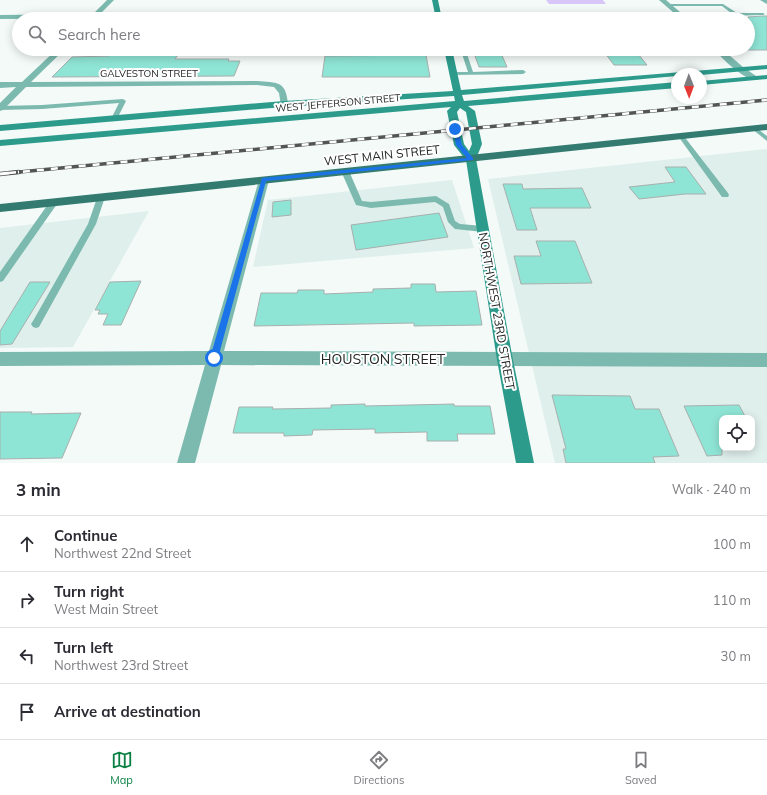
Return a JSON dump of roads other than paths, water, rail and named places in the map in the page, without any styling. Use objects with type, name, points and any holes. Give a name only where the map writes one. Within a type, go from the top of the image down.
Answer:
[{"type":"main road","points":[[435,0],[437,12]]},
{"type":"main road","name":"NORTHWEST 23RD STREET","points":[[450,56],[460,104],[470,111],[477,144],[471,159]]},
{"type":"main road","name":"WEST JEFFERSON STREET","points":[[707,72],[767,67]]},
{"type":"main road","name":"WEST JEFFERSON STREET","points":[[0,128],[284,104],[502,90],[671,75]]},
{"type":"main road","points":[[707,82],[767,77]]},
{"type":"main road","points":[[608,80],[620,90]]},
{"type":"main road","name":"WEST JEFFERSON STREET","points":[[0,143],[671,86]]},
{"type":"main road","name":"NORTHWEST 23RD STREET","points":[[460,104],[452,111],[455,129],[459,145],[471,159],[505,360],[525,463]]},
{"type":"main road","name":"WEST MAIN STREET","points":[[0,208],[767,127]]},
{"type":"street","points":[[99,12],[111,0]]},
{"type":"street","points":[[662,0],[677,12]]},
{"type":"street","points":[[763,0],[767,2]]},
{"type":"street","points":[[0,17],[12,17]]},
{"type":"street","points":[[0,108],[54,56]]},
{"type":"street","points":[[726,56],[740,69],[755,78]]},
{"type":"street","name":"GALVESTON STREET","points":[[0,85],[257,83],[276,85],[283,92],[284,104]]},
{"type":"street","points":[[186,463],[264,180]]},
{"type":"street","name":"HOUSTON STREET","points":[[0,358],[767,360]]},
{"type":"lane","points":[[668,5],[723,5],[733,12]]},
{"type":"lane","points":[[755,14],[763,14]]},
{"type":"lane","points":[[465,56],[470,73]]},
{"type":"lane","points":[[454,74],[523,72]]},
{"type":"lane","points":[[0,108],[123,102],[114,119]]},
{"type":"lane","points":[[754,128],[767,139]]},
{"type":"lane","points":[[681,136],[725,195]]},
{"type":"lane","points":[[345,171],[359,203],[371,206],[436,199],[446,206],[452,222],[458,227],[483,229]]},
{"type":"lane","points":[[36,324],[92,224],[101,197]]},
{"type":"lane","points":[[0,279],[54,202]]},
{"type":"railway","points":[[15,172],[767,100]]},
{"type":"railway","points":[[0,174],[15,172]]},
{"type":"railway","points":[[9,173],[15,172]]},
{"type":"railway","points":[[15,172],[19,172]]}]
